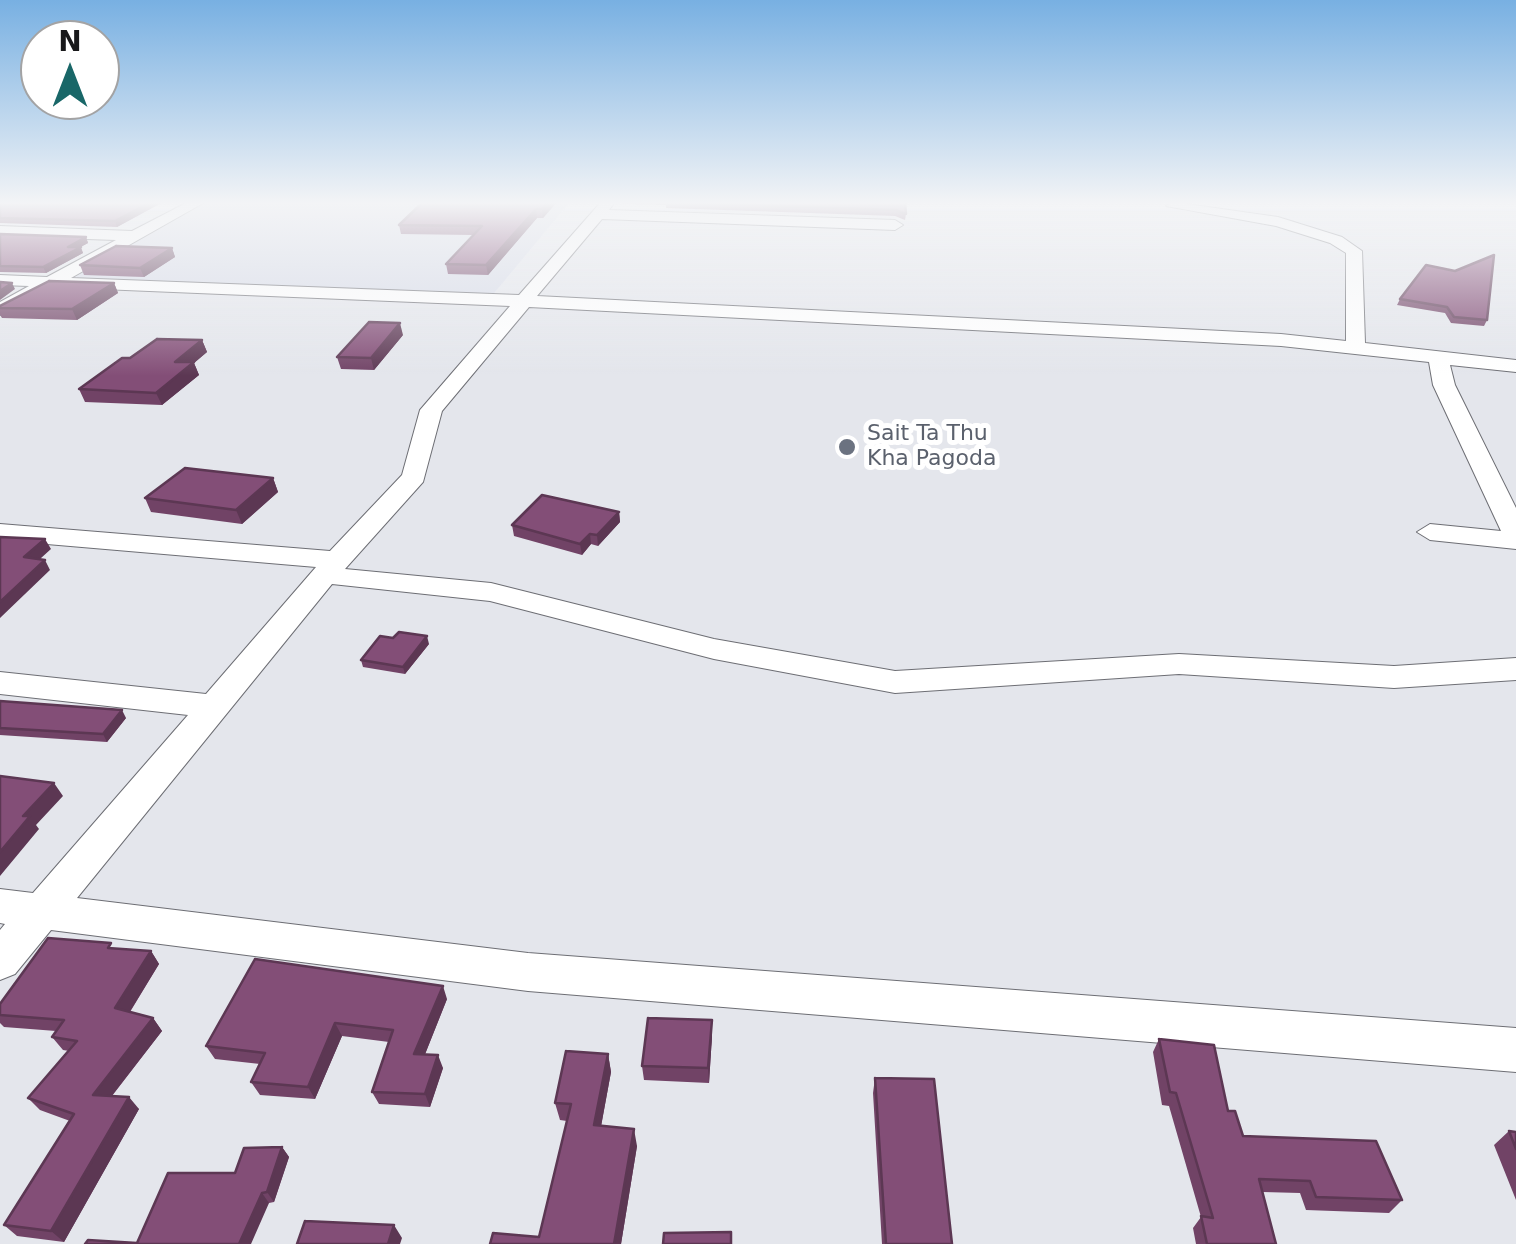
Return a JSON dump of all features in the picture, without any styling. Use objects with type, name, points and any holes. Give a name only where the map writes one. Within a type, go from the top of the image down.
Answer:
[{"type":"street","points":[[0,309],[88,260]]},
{"type":"street","points":[[0,961],[20,909],[213,706],[330,567],[414,477],[431,410],[557,260]]},
{"type":"street","points":[[1355,260],[1356,348]]},
{"type":"street","points":[[0,280],[521,301],[1281,340],[1516,366]]},
{"type":"street","points":[[1430,532],[1516,538],[1444,386],[1438,358]]},
{"type":"street","points":[[0,532],[330,567],[491,592],[714,649],[894,682],[1179,664],[1394,678],[1516,669]]},
{"type":"street","points":[[0,683],[213,706]]},
{"type":"street","points":[[20,909],[528,972],[1516,1050]]},
{"type":"shaded area","points":[[95,260],[522,260],[490,298],[58,279]]},
{"type":"building","points":[[0,260],[56,260],[43,267],[0,266]]},
{"type":"building","points":[[89,260],[153,260],[140,268],[80,265]]},
{"type":"building","points":[[450,260],[490,260],[486,265],[446,264]]},
{"type":"building","points":[[1482,260],[1493,260],[1487,320],[1454,317],[1447,307],[1400,299],[1426,265],[1455,271]]},
{"type":"building","points":[[49,281],[114,283],[72,309],[0,308]]},
{"type":"building","points":[[369,322],[400,323],[371,358],[337,357]]},
{"type":"building","points":[[157,339],[202,340],[175,362],[194,362],[156,393],[79,389],[122,358],[130,358]]},
{"type":"building","points":[[185,468],[273,478],[236,510],[145,498]]},
{"type":"building","points":[[542,495],[619,512],[597,535],[590,534],[580,544],[512,525]]},
{"type":"building","points":[[0,537],[45,539],[24,557],[45,560],[0,602]]},
{"type":"building","points":[[399,632],[427,636],[403,667],[361,660],[380,636],[393,638]]},
{"type":"building","points":[[0,701],[122,710],[103,734],[0,728]]},
{"type":"building","points":[[0,776],[54,783],[23,816],[30,816],[0,852]]},
{"type":"building","points":[[48,938],[151,951],[115,1008],[153,1018],[93,1095],[129,1097],[51,1231],[4,1225],[74,1114],[28,1098],[77,1041],[52,1037],[64,1020],[0,1015],[0,1004]]},
{"type":"building","points":[[255,959],[443,986],[414,1054],[438,1055],[425,1094],[372,1092],[393,1030],[335,1023],[308,1087],[251,1082],[265,1053],[206,1046]]},
{"type":"building","points":[[648,1018],[712,1020],[708,1068],[642,1066]]},
{"type":"building","points":[[1159,1039],[1214,1045],[1228,1111],[1235,1111],[1243,1136],[1376,1141],[1402,1200],[1316,1197],[1310,1181],[1259,1179],[1276,1244],[1207,1244],[1201,1216],[1213,1218],[1176,1093],[1170,1092]]},
{"type":"building","points":[[566,1051],[608,1054],[594,1125],[634,1129],[614,1244],[490,1244],[493,1233],[539,1237],[571,1104],[555,1103]]},
{"type":"building","points":[[875,1078],[934,1079],[952,1244],[886,1244]]},
{"type":"building","points":[[282,1147],[267,1192],[262,1193],[239,1244],[85,1244],[88,1240],[137,1243],[168,1173],[235,1173],[244,1148]]},
{"type":"building","points":[[305,1221],[394,1225],[388,1244],[297,1244]]},
{"type":"building","points":[[731,1232],[731,1244],[663,1244],[664,1233]]},
{"type":"place","name":"Sait Ta Thu Kha Pagoda","points":[[847,447]]}]
